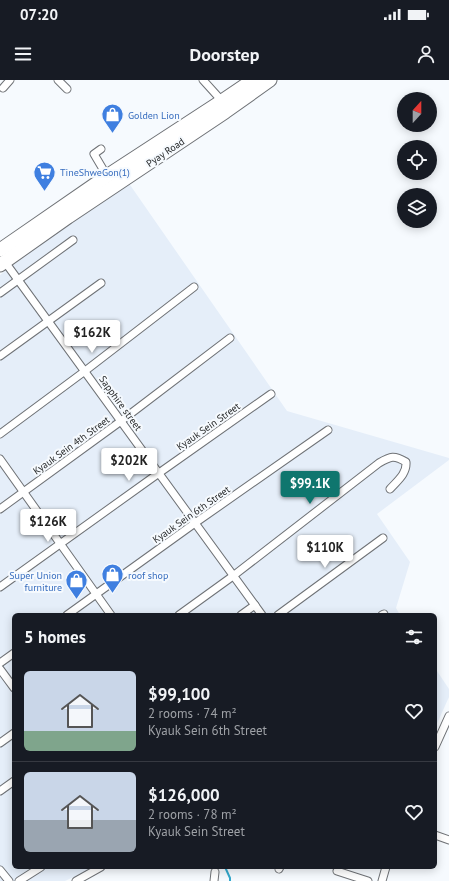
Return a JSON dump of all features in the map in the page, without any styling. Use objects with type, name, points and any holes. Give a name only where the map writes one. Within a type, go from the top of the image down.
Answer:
[{"type":"highway","name":"Pyay Road","points":[[2,259],[107,176],[253,80]]},
{"type":"highway","name":"Pyay Road","points":[[2,259],[74,213],[270,80]]},
{"type":"street","points":[[3,88],[10,80]]},
{"type":"street","points":[[58,80],[67,89]]},
{"type":"street","points":[[203,80],[222,101]]},
{"type":"street","points":[[101,149],[94,154],[107,176]]},
{"type":"street","points":[[0,293],[73,240]]},
{"type":"street","name":"Sapphire street","points":[[2,259],[49,321],[261,613]]},
{"type":"street","points":[[0,356],[101,284]]},
{"type":"street","points":[[0,434],[194,287]]},
{"type":"street","name":"Kyauk Sein 4th Street","points":[[0,509],[121,421],[230,338]]},
{"type":"street","name":"Kyauk Sein Street","points":[[0,587],[271,394]]},
{"type":"street","name":"Kyauk Sein 6th Street","points":[[70,613],[328,430]]},
{"type":"street","points":[[182,613],[233,576],[379,463],[389,458],[398,458],[406,462],[407,466],[404,473],[390,488]]},
{"type":"street","points":[[0,459],[110,613]]},
{"type":"street","points":[[281,613],[383,538]]},
{"type":"street","points":[[244,613],[255,605]]},
{"type":"street","points":[[0,663],[12,654]]},
{"type":"street","points":[[0,669],[12,685]]},
{"type":"street","points":[[437,743],[449,716]]},
{"type":"street","points":[[0,743],[12,734]]},
{"type":"street","points":[[0,791],[12,782]]},
{"type":"street","points":[[437,836],[449,840]]},
{"type":"street","points":[[19,881],[38,869]]},
{"type":"street","points":[[76,881],[97,869]]},
{"type":"street","points":[[382,881],[385,869]]},
{"type":"street","points":[[0,870],[9,881]]},
{"type":"street","points":[[214,881],[215,872]]},
{"type":"street","points":[[337,872],[368,881]]},
{"type":"shaded area","points":[[128,182],[287,411],[449,458],[449,460],[377,514],[410,562],[396,608],[399,613],[12,613],[12,869],[91,869],[65,881],[0,881],[0,275],[66,225]]},
{"type":"shaded area","points":[[437,671],[449,689],[449,697],[437,724]]},
{"type":"waterway","points":[[226,869],[230,881]]},
{"type":"place","name":"Golden Lion","points":[[113,134]]},
{"type":"place","name":"TineShweGon(1)","points":[[44,192]]},
{"type":"place","name":"roof shop","points":[[113,594]]},
{"type":"place","name":"Super Union furniture","points":[[77,600]]}]
